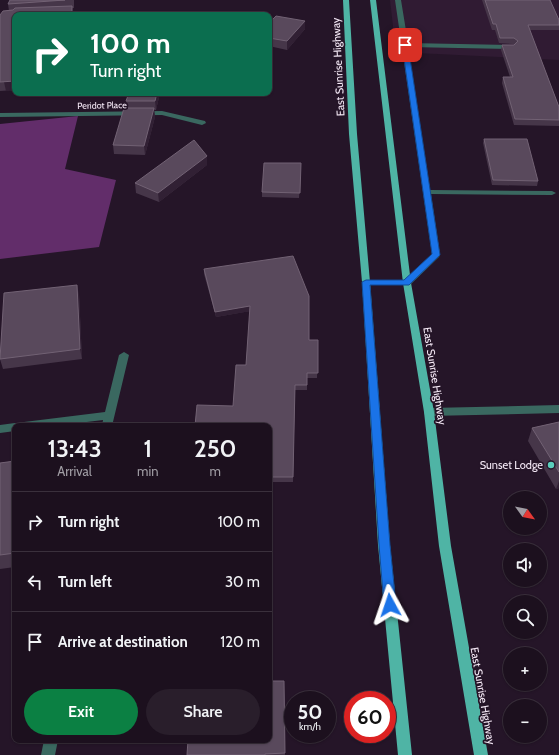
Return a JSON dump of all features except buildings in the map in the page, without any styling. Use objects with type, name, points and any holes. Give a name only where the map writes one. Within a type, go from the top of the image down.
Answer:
[{"type":"main road","name":"East Sunrise Highway","points":[[346,0],[353,134],[366,282],[384,545],[405,755]]},
{"type":"main road","name":"East Sunrise Highway","points":[[373,0],[390,134],[406,283],[429,412],[445,546],[481,755]]},
{"type":"street","points":[[366,282],[406,283],[436,255],[398,0]]},
{"type":"street","points":[[53,12],[110,12]]},
{"type":"street","points":[[405,45],[513,47]]},
{"type":"street","name":"Peridot Place","points":[[0,115],[162,113],[202,123]]},
{"type":"street","points":[[426,192],[552,193]]},
{"type":"street","points":[[108,423],[124,356]]},
{"type":"street","points":[[429,412],[559,409]]},
{"type":"street","points":[[47,423],[109,415]]},
{"type":"street","points":[[0,429],[12,427]]},
{"type":"street","points":[[48,755],[50,743]]},
{"type":"shaded area","points":[[390,0],[559,0],[559,60],[396,52]]},
{"type":"shaded area","points":[[78,116],[65,169],[116,180],[99,247],[0,259],[0,124]]},
{"type":"place","name":"Sunset Lodge","points":[[551,465]]},
{"type":"route","points":[[390,605],[384,545],[366,282],[406,283],[436,255],[405,45]]}]
